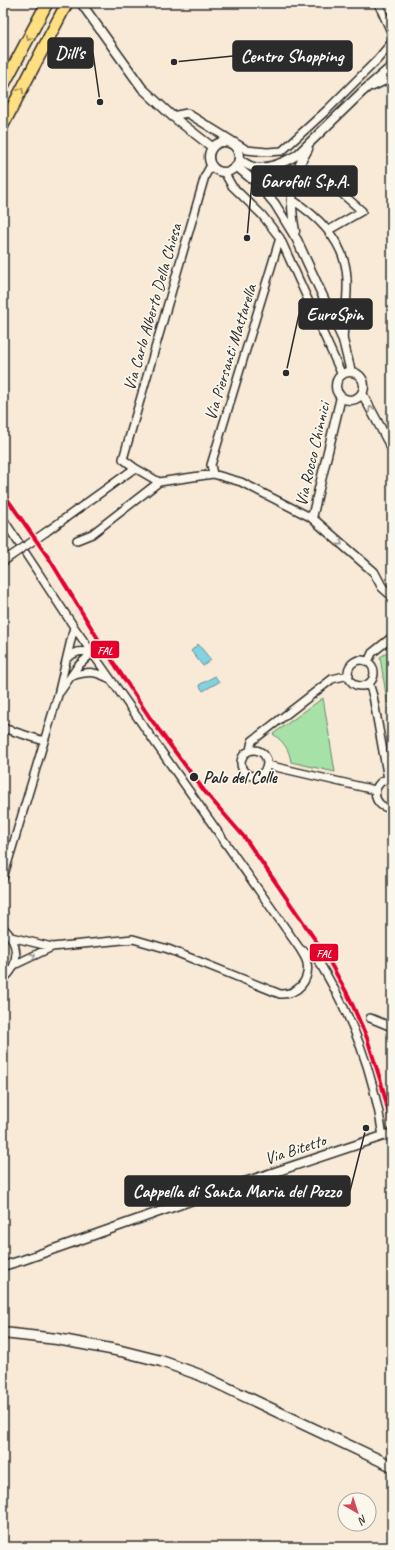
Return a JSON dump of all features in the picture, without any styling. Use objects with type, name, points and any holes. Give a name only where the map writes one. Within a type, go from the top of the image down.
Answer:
[{"type":"highway","points":[[3,86],[48,3]]},
{"type":"highway","points":[[3,125],[66,4]]},
{"type":"main road","points":[[3,1333],[57,1339],[121,1350],[162,1361],[200,1375],[392,1466]]},
{"type":"street","points":[[81,3],[142,88],[172,116],[212,147]]},
{"type":"street","points":[[378,3],[392,34]]},
{"type":"street","points":[[172,116],[187,113],[247,150],[267,152],[282,151],[372,66],[392,42]]},
{"type":"street","points":[[237,163],[254,167],[266,167],[284,163],[297,156],[362,92],[392,66]]},
{"type":"street","points":[[362,92],[392,77]]},
{"type":"street","points":[[297,240],[291,199],[293,184],[298,166],[314,140]]},
{"type":"street","points":[[220,142],[230,143],[238,150],[237,163],[228,171],[219,171],[211,165],[208,156],[212,147],[220,142]]},
{"type":"street","points":[[237,163],[260,186],[275,204],[297,240],[343,340],[351,372]]},
{"type":"street","name":"Via Carlo Alberto Della Chiesa","points":[[135,468],[123,459],[203,184],[211,165]]},
{"type":"street","points":[[224,172],[232,186],[262,215],[280,238],[342,375]]},
{"type":"street","points":[[329,230],[362,211],[339,191]]},
{"type":"street","points":[[291,199],[310,212],[329,230],[340,252],[347,278],[343,340]]},
{"type":"street","name":"Via Piersanti Mattarella","points":[[213,474],[212,465],[280,238]]},
{"type":"street","points":[[351,372],[359,375],[364,386],[362,393],[356,399],[352,400],[341,397],[336,389],[337,381],[342,375],[351,372]]},
{"type":"street","points":[[362,393],[392,449]]},
{"type":"street","name":"Via Rocco Chinnici","points":[[312,518],[341,397]]},
{"type":"street","points":[[3,562],[135,468],[159,482]]},
{"type":"street","points":[[77,540],[92,534],[159,482],[213,474],[241,482],[312,518],[374,572],[382,587],[392,596]]},
{"type":"street","points":[[3,519],[74,627],[300,949],[307,963],[308,969],[305,980],[294,992],[285,994],[276,993],[168,949],[133,939],[52,947],[14,965]]},
{"type":"street","points":[[3,878],[58,695],[74,627]]},
{"type":"street","points":[[368,662],[372,653],[392,637]]},
{"type":"street","points":[[67,658],[75,652],[83,651],[92,653]]},
{"type":"street","points":[[58,695],[78,666],[92,653]]},
{"type":"street","points":[[361,661],[368,662],[374,671],[373,678],[369,683],[358,686],[352,682],[349,675],[350,668],[354,663],[361,661]]},
{"type":"street","points":[[72,676],[85,672],[98,673],[111,680]]},
{"type":"street","points":[[250,750],[252,741],[332,679],[349,675]]},
{"type":"street","points":[[369,683],[390,779],[380,782],[375,790],[375,796],[384,807],[392,808]]},
{"type":"street","points":[[3,728],[44,741]]},
{"type":"street","points":[[250,750],[254,750],[263,753],[267,765],[259,775],[250,776],[243,770],[240,762],[244,754],[250,750]]},
{"type":"street","points":[[267,765],[375,790]]},
{"type":"street","points":[[3,921],[4,928],[11,936],[15,946],[16,956],[14,965],[3,979]]},
{"type":"street","points":[[11,936],[52,947]]},
{"type":"street","points":[[300,949],[316,958],[319,962],[338,994],[351,1021],[369,1071],[378,1106],[383,1136]]},
{"type":"street","points":[[370,1018],[392,1027]]},
{"type":"street","name":"Via Bitetto","points":[[3,1266],[221,1190],[392,1133]]},
{"type":"green space","points":[[392,650],[392,732],[380,657]]},
{"type":"green space","points":[[323,698],[335,772],[291,762],[289,753],[285,746],[273,734]]},
{"type":"water","points":[[198,644],[211,660],[203,666],[191,651]]},
{"type":"water","points":[[215,676],[219,682],[203,691],[199,685]]},
{"type":"transit line","name":"FAL","points":[[3,493],[50,560],[100,642],[150,718],[205,792],[245,838],[327,957],[349,997],[367,1038],[381,1082],[392,1126]]},
{"type":"place","name":"Centro Shopping","points":[[174,62]]},
{"type":"place","name":"Dill's","points":[[100,102]]},
{"type":"place","name":"Garofoli S.p.A.","points":[[247,238]]},
{"type":"place","name":"EuroSpin","points":[[286,373]]},
{"type":"place","name":"Palo del Colle","points":[[194,777]]},
{"type":"place","name":"Cappella di Santa Maria del Pozzo","points":[[366,1128]]}]
